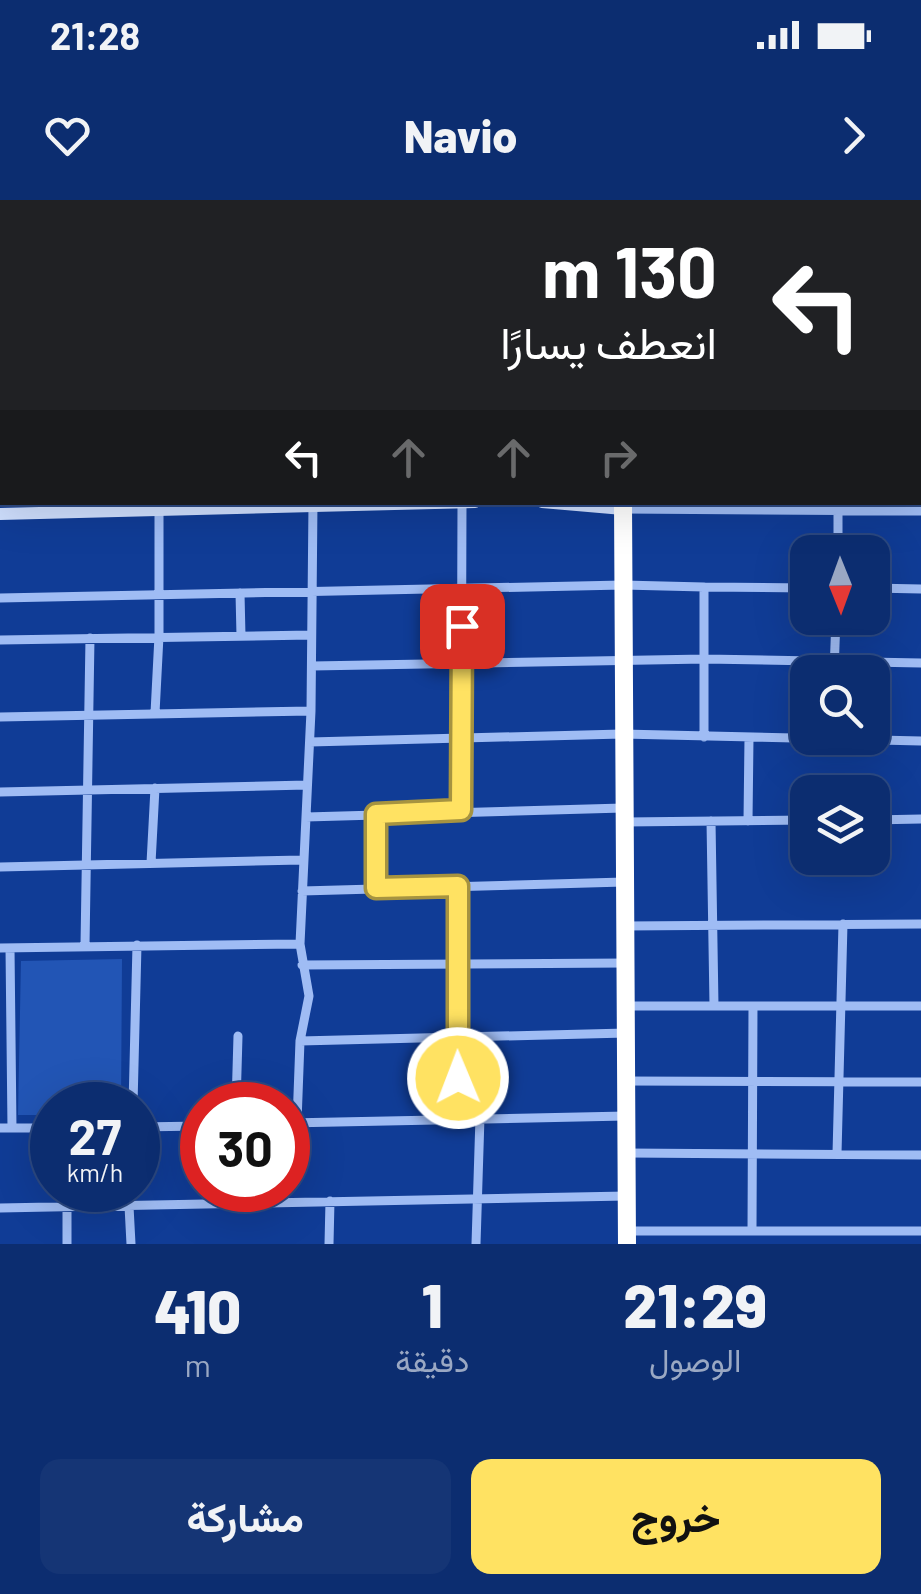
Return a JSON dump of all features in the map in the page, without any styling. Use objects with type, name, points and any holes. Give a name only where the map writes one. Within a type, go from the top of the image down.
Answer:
[{"type":"highway","points":[[623,506],[627,1238]]},
{"type":"street","points":[[0,514],[115,507],[159,511],[292,505]]},
{"type":"street","points":[[296,1082],[309,996],[300,944],[310,742],[314,505]]},
{"type":"street","points":[[461,810],[462,505]]},
{"type":"street","points":[[623,506],[921,511]]},
{"type":"street","points":[[154,714],[159,636],[159,511]]},
{"type":"street","points":[[838,511],[838,535]]},
{"type":"street","points":[[0,598],[623,585],[790,588]]},
{"type":"street","points":[[704,587],[704,737]]},
{"type":"street","points":[[890,588],[921,589]]},
{"type":"street","points":[[240,593],[241,636]]},
{"type":"street","points":[[0,640],[311,635]]},
{"type":"street","points":[[86,945],[90,638]]},
{"type":"street","points":[[312,666],[790,660]]},
{"type":"street","points":[[890,662],[921,663]]},
{"type":"street","points":[[0,717],[311,710]]},
{"type":"street","points":[[310,742],[622,734],[790,738]]},
{"type":"street","points":[[748,821],[749,738]]},
{"type":"street","points":[[890,739],[921,740]]},
{"type":"street","points":[[0,792],[308,786]]},
{"type":"street","points":[[151,863],[154,788]]},
{"type":"street","points":[[306,816],[461,810],[711,821],[790,820]]},
{"type":"street","points":[[376,814],[376,888]]},
{"type":"street","points":[[890,820],[921,820]]},
{"type":"street","points":[[711,821],[714,1006]]},
{"type":"street","points":[[0,866],[302,860]]},
{"type":"street","points":[[302,891],[624,882]]},
{"type":"street","points":[[458,886],[458,1118]]},
{"type":"street","points":[[837,1154],[843,924]]},
{"type":"street","points":[[625,926],[921,924]]},
{"type":"street","points":[[6,1128],[5,948],[300,944]]},
{"type":"street","points":[[134,1082],[138,945]]},
{"type":"street","points":[[302,965],[626,962]]},
{"type":"street","points":[[626,1006],[921,1006]]},
{"type":"street","points":[[752,1230],[753,1006]]},
{"type":"street","points":[[300,1041],[626,1033]]},
{"type":"street","points":[[237,1082],[238,1036]]},
{"type":"street","points":[[625,1080],[921,1082]]},
{"type":"street","points":[[310,1122],[626,1116]]},
{"type":"street","points":[[476,1244],[480,1117]]},
{"type":"street","points":[[627,1153],[921,1155]]},
{"type":"street","points":[[310,1202],[627,1196]]},
{"type":"street","points":[[329,1244],[330,1201]]},
{"type":"street","points":[[0,1208],[30,1208]]},
{"type":"street","points":[[66,1212],[67,1244]]},
{"type":"street","points":[[129,1212],[131,1244]]},
{"type":"street","points":[[627,1238],[752,1230],[921,1231]]},
{"type":"street","points":[[844,1230],[844,1244]]},
{"type":"shaded area","points":[[122,959],[121,1082],[30,1082],[30,1115],[18,1115],[21,961]]},
{"type":"route","points":[[458,1078],[458,886],[376,888],[376,814],[461,810],[462,626]]}]
